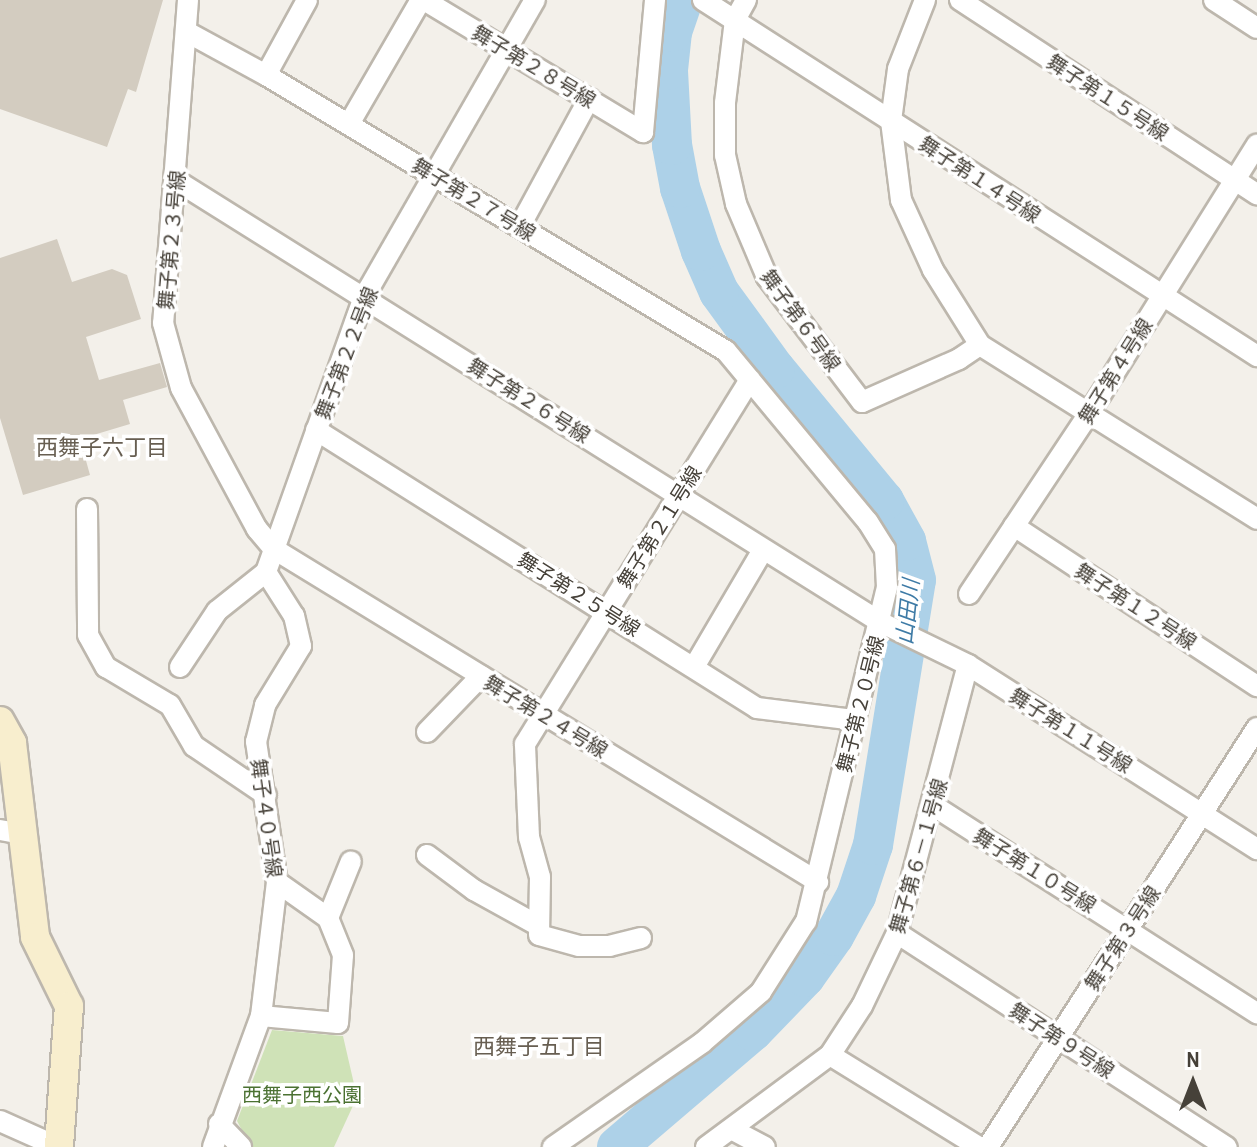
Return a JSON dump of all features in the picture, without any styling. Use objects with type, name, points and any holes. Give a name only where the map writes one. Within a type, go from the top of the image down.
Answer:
[{"type":"main road","points":[[0,721],[12,743],[11,832],[35,937],[69,1006],[58,1147]]},
{"type":"street","name":"舞子第２３号線","points":[[188,0],[177,181],[163,323],[181,388],[257,529],[274,549]]},
{"type":"street","points":[[266,75],[307,0]]},
{"type":"street","points":[[349,124],[423,0]]},
{"type":"street","name":"舞子第２８号線","points":[[423,0],[643,132],[655,0]]},
{"type":"street","name":"舞子第２２号線","points":[[274,549],[364,297],[504,48],[535,0]]},
{"type":"street","name":"舞子第１４号線","points":[[703,0],[1257,356]]},
{"type":"street","name":"舞子第６号線","points":[[746,0],[735,20],[728,67],[725,155],[736,204],[767,277],[862,402],[959,359],[980,345]]},
{"type":"street","points":[[925,0],[898,69],[891,121],[901,200],[933,270],[980,345],[1257,519]]},
{"type":"street","name":"舞子第１５号線","points":[[960,0],[1257,194]]},
{"type":"street","points":[[1214,0],[1257,28]]},
{"type":"street","name":"舞子第２７号線","points":[[187,32],[434,174],[726,351],[750,380]]},
{"type":"street","points":[[520,226],[589,99]]},
{"type":"street","name":"舞子第４号線","points":[[969,594],[1088,415],[1257,145]]},
{"type":"street","name":"舞子第２６号線","points":[[177,181],[880,622]]},
{"type":"street","name":"舞子第２１号線","points":[[539,930],[540,877],[529,837],[525,744],[750,380]]},
{"type":"street","name":"舞子第２０号線","points":[[553,1147],[702,1043],[761,992],[806,921],[818,882],[880,622],[887,587],[885,549],[868,522],[750,380]]},
{"type":"street","name":"舞子第２５号線","points":[[316,430],[757,708],[855,720]]},
{"type":"street","points":[[87,509],[88,635],[106,667],[170,705],[194,746],[266,795]]},
{"type":"street","name":"舞子第１２号線","points":[[1014,526],[1257,686]]},
{"type":"street","points":[[180,667],[217,611],[266,572],[274,549]]},
{"type":"street","name":"舞子第２４号線","points":[[274,549],[818,882]]},
{"type":"street","points":[[694,667],[763,550]]},
{"type":"street","name":"舞子４０号線","points":[[213,1147],[261,1016],[277,882],[256,742],[265,705],[301,646],[294,616],[266,572]]},
{"type":"street","name":"舞子第１１号線","points":[[880,622],[968,665],[1257,849]]},
{"type":"street","name":"舞子第６－１号線","points":[[706,1147],[733,1130],[830,1055],[862,1006],[897,933],[934,806],[968,665]]},
{"type":"street","points":[[427,732],[481,676]]},
{"type":"street","name":"舞子第３号線","points":[[988,1147],[1257,728]]},
{"type":"street","name":"舞子第１０号線","points":[[934,806],[1257,1013]]},
{"type":"street","points":[[427,855],[474,890],[539,930],[579,946],[610,946],[641,938]]},
{"type":"street","points":[[328,918],[351,861]]},
{"type":"street","points":[[261,1016],[338,1023],[343,955],[328,918],[277,882]]},
{"type":"street","name":"舞子第９号線","points":[[897,933],[1227,1147]]},
{"type":"street","points":[[830,1055],[979,1147]]},
{"type":"street","points":[[0,1121],[58,1147]]},
{"type":"street","points":[[219,1124],[241,1147]]},
{"type":"street","points":[[733,1130],[765,1147]]},
{"type":"green space","name":"西舞子西公園","points":[[272,1030],[343,1036],[357,1097],[334,1147],[251,1147],[237,1121]]},
{"type":"water","points":[[688,1090],[628,1147],[605,1147]]},
{"type":"building","points":[[0,0],[163,0],[136,92],[128,89],[107,147],[0,109]]},
{"type":"building","points":[[57,239],[72,282],[112,269],[127,275],[141,319],[86,337],[99,380],[160,363],[167,387],[123,400],[130,424],[80,439],[90,475],[23,495],[0,418],[0,258]]},
{"type":"waterway","name":"山田川","points":[[617,1147],[753,1031],[805,977],[834,936],[856,896],[873,845],[916,580],[906,541],[884,501],[775,369],[719,292],[701,251],[680,188],[672,145],[668,70],[672,32],[683,0]]},
{"type":"district","name":"西舞子六丁目","points":[[102,448]]},
{"type":"district","name":"西舞子五丁目","points":[[539,1047]]}]
